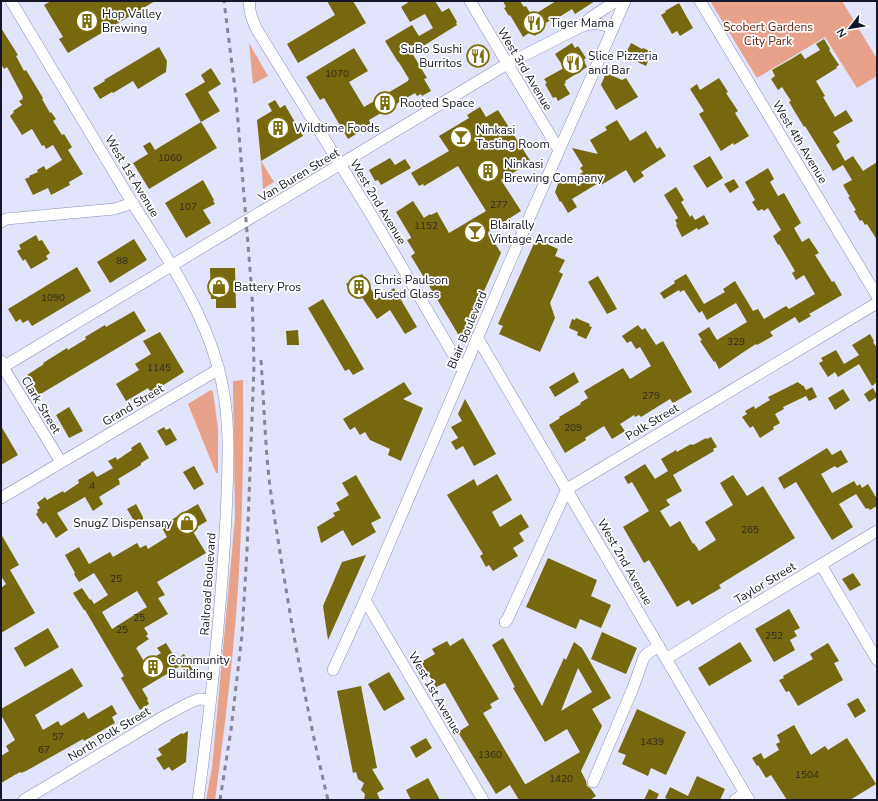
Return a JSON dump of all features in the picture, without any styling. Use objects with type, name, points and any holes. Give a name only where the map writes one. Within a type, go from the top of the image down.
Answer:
[{"type":"street","name":"West 1st Avenue","points":[[11,1],[187,292],[208,335],[219,369]]},
{"type":"street","name":"West 3rd Avenue","points":[[470,1],[559,150]]},
{"type":"street","points":[[580,27],[587,19],[616,1]]},
{"type":"street","name":"Blair Boulevard","points":[[333,670],[365,600],[477,337],[625,1]]},
{"type":"street","name":"West 4th Avenue","points":[[700,1],[877,296]]},
{"type":"street","name":"West 2nd Avenue","points":[[250,2],[251,17],[257,30],[340,165],[463,372]]},
{"type":"street","name":"Van Buren Street","points":[[2,364],[172,266],[507,64],[588,24],[598,23],[613,29]]},
{"type":"street","points":[[1,222],[6,219],[114,209],[133,203]]},
{"type":"street","name":"Polk Street","points":[[567,489],[877,303]]},
{"type":"street","name":"West 2nd Avenue","points":[[477,337],[747,797]]},
{"type":"street","name":"Clark Street","points":[[2,364],[60,462]]},
{"type":"street","name":"Grand Street","points":[[1,498],[219,369]]},
{"type":"street","name":"Railroad Boulevard","points":[[198,800],[219,626],[224,553],[228,428],[219,369]]},
{"type":"street","points":[[505,622],[567,489]]},
{"type":"street","name":"Taylor Street","points":[[666,659],[877,531]]},
{"type":"street","points":[[820,565],[877,660]]},
{"type":"street","name":"West 1st Avenue","points":[[365,600],[483,800]]},
{"type":"street","points":[[593,782],[633,688],[644,657],[659,646]]},
{"type":"street","name":"North Polk Street","points":[[24,800],[189,703],[199,700],[211,700]]},
{"type":"street","points":[[734,800],[747,797]]},
{"type":"green space","name":"Scobert Gardens City Park","points":[[710,1],[842,1],[877,59],[877,76],[857,88],[825,37],[757,78]]},
{"type":"green space","points":[[249,43],[268,76],[253,84]]},
{"type":"green space","points":[[261,161],[274,182],[263,189]]},
{"type":"green space","points":[[243,380],[243,469],[241,528],[234,639],[215,800],[206,800],[212,768],[235,518],[233,381]]},
{"type":"green space","points":[[211,390],[213,392],[218,428],[218,473],[216,473],[188,404]]},
{"type":"building","name":"Hop Valley Brewing","points":[[51,1],[155,1],[68,53],[59,39],[63,37],[44,5]]},
{"type":"building","points":[[327,1],[353,1],[366,23],[298,63],[287,44],[335,15]]},
{"type":"building","points":[[410,1],[435,1],[442,12],[449,8],[457,22],[457,25],[412,53],[427,78],[424,79],[431,91],[422,96],[421,94],[417,96],[415,93],[369,120],[371,125],[348,139],[324,98],[320,100],[306,77],[354,48],[368,71],[349,82],[364,107],[408,81],[409,79],[385,41],[412,25],[419,36],[433,28],[425,14],[410,22],[401,7]]},
{"type":"building","points":[[503,1],[520,1],[524,7],[526,6],[532,16],[556,1],[595,1],[575,14],[572,9],[556,19],[555,18],[538,27],[541,32],[534,36],[532,31],[523,37],[504,8],[506,7]]},
{"type":"building","points":[[679,3],[693,28],[680,36],[677,31],[672,34],[661,15]]},
{"type":"building","points":[[1,28],[18,55],[16,56],[24,71],[26,70],[50,113],[51,112],[56,119],[53,121],[62,135],[64,134],[72,147],[68,150],[83,174],[69,182],[70,185],[51,195],[48,188],[33,195],[25,179],[38,172],[37,170],[44,166],[46,170],[62,160],[53,145],[46,149],[44,145],[42,146],[32,129],[22,135],[10,116],[14,112],[13,111],[22,105],[19,101],[23,99],[23,97],[7,67],[4,69],[1,64]]},
{"type":"building","points":[[824,39],[839,65],[836,67],[837,68],[816,81],[825,96],[823,97],[835,117],[846,110],[853,121],[833,132],[840,142],[836,145],[845,161],[853,156],[863,171],[877,162],[877,240],[867,224],[865,225],[862,220],[860,221],[854,211],[856,210],[843,185],[852,180],[843,165],[833,171],[805,126],[804,127],[782,87],[778,90],[771,79],[775,76],[772,70],[801,53],[805,59],[820,50],[816,44]]},
{"type":"building","points":[[572,43],[575,48],[578,46],[586,58],[583,60],[587,67],[565,81],[566,83],[564,84],[570,94],[558,101],[556,97],[553,98],[545,84],[547,83],[544,79],[564,68],[555,54]]},
{"type":"building","points":[[631,43],[652,52],[646,66],[629,58],[631,53],[627,51]]},
{"type":"building","points":[[159,47],[167,61],[166,72],[138,89],[133,81],[100,99],[93,88]]},
{"type":"building","points":[[211,68],[221,84],[208,92],[220,111],[201,122],[185,94],[205,82],[201,75]]},
{"type":"building","points":[[606,73],[622,80],[626,78],[638,97],[616,110],[601,85]]},
{"type":"building","points":[[719,78],[728,92],[726,93],[738,111],[735,113],[749,136],[734,145],[733,143],[721,151],[699,114],[704,111],[690,89],[697,84],[700,90]]},
{"type":"building","name":"Wildtime Foods","points":[[275,100],[280,108],[285,105],[303,136],[261,161],[257,120],[272,111],[268,104]]},
{"type":"building","points":[[480,107],[486,117],[498,110],[531,162],[501,180],[521,211],[488,232],[501,253],[464,336],[458,334],[411,256],[415,253],[407,240],[411,237],[396,212],[413,201],[424,218],[437,212],[449,233],[486,211],[458,166],[424,186],[423,184],[419,186],[411,173],[449,151],[439,136],[469,118],[467,115]]},
{"type":"building","points":[[617,120],[630,141],[646,131],[657,149],[660,147],[666,156],[641,172],[644,176],[634,183],[626,170],[601,185],[600,182],[572,199],[577,207],[568,213],[555,192],[559,181],[569,180],[583,172],[580,168],[583,166],[572,148],[598,154],[590,140],[607,130],[605,127]]},
{"type":"building","points":[[201,122],[217,148],[149,189],[133,163],[148,154],[143,146],[150,142],[155,150]]},
{"type":"building","points":[[710,156],[723,178],[707,188],[693,166]]},
{"type":"building","points":[[390,158],[395,165],[405,159],[411,168],[381,185],[378,180],[375,181],[369,170]]},
{"type":"building","points":[[768,168],[774,179],[770,182],[778,196],[784,193],[801,223],[794,228],[802,242],[809,238],[819,253],[815,255],[832,282],[834,281],[842,295],[809,314],[811,316],[799,323],[795,317],[770,332],[773,336],[757,345],[756,344],[719,369],[700,341],[702,340],[698,334],[709,327],[717,340],[747,322],[736,303],[707,320],[702,311],[699,313],[684,290],[680,292],[679,290],[664,299],[660,293],[675,283],[674,281],[686,274],[704,304],[725,292],[723,289],[735,281],[753,311],[758,309],[764,319],[786,306],[789,309],[815,294],[804,275],[796,280],[792,273],[795,271],[773,236],[781,230],[768,208],[764,211],[762,209],[758,211],[752,202],[755,200],[745,182]]},
{"type":"building","points":[[734,179],[739,187],[730,193],[724,184]]},
{"type":"building","points":[[203,180],[215,204],[203,210],[211,223],[186,238],[165,203]]},
{"type":"building","points":[[676,187],[684,200],[681,202],[690,217],[692,215],[695,220],[704,215],[709,224],[698,230],[697,228],[682,237],[676,225],[675,220],[678,218],[664,195]]},
{"type":"building","points":[[36,235],[39,241],[42,240],[50,253],[46,256],[48,259],[31,269],[25,259],[23,261],[17,251],[21,249],[19,245]]},
{"type":"building","points":[[134,239],[147,260],[110,283],[97,262]]},
{"type":"building","points":[[536,239],[558,249],[555,256],[565,260],[559,272],[563,274],[550,303],[555,318],[540,352],[499,334],[503,326],[498,324]]},
{"type":"building","points":[[77,267],[91,291],[32,326],[28,320],[23,323],[20,319],[16,322],[8,309]]},
{"type":"building","points":[[210,268],[235,268],[236,308],[216,308],[216,299],[211,299]]},
{"type":"building","points":[[362,274],[377,299],[394,288],[417,327],[405,334],[390,310],[377,319],[361,296],[356,299],[346,284]]},
{"type":"building","points":[[598,276],[617,309],[607,314],[588,282]]},
{"type":"building","points":[[323,299],[364,369],[353,375],[349,369],[345,371],[308,308]]},
{"type":"building","points":[[134,311],[146,331],[39,395],[27,375],[67,348],[68,350],[86,339],[85,337],[105,325],[106,327]]},
{"type":"building","points":[[576,318],[590,324],[589,326],[592,327],[586,339],[577,335],[578,332],[569,328],[572,319],[575,320]]},
{"type":"building","points":[[638,325],[642,330],[645,328],[656,345],[663,341],[692,392],[673,403],[670,399],[641,417],[639,415],[635,417],[634,415],[620,424],[625,431],[612,439],[604,426],[585,438],[586,440],[565,453],[549,425],[588,398],[584,391],[623,368],[630,379],[651,366],[640,347],[636,349],[631,341],[627,343],[622,336]]},
{"type":"building","points":[[298,330],[299,345],[287,345],[286,331]]},
{"type":"building","points":[[160,332],[184,372],[151,393],[148,388],[126,401],[116,384],[139,370],[135,364],[151,354],[143,341]]},
{"type":"building","points":[[870,334],[877,348],[877,382],[872,386],[859,364],[838,377],[835,372],[828,377],[819,363],[823,361],[821,358],[836,350],[844,364],[859,355],[852,345]]},
{"type":"building","points":[[574,372],[579,382],[555,397],[549,387]]},
{"type":"building","points":[[404,382],[412,394],[403,399],[423,408],[401,461],[388,455],[390,449],[370,440],[365,432],[360,435],[355,427],[350,430],[343,419]]},
{"type":"building","points":[[798,382],[802,386],[803,385],[806,390],[812,387],[817,397],[809,401],[806,396],[783,407],[784,409],[775,414],[780,423],[760,438],[753,426],[750,428],[742,417],[747,414],[745,411],[754,406],[755,409],[770,400],[768,397]]},
{"type":"building","points":[[873,388],[877,397],[869,402],[864,394]]},
{"type":"building","points":[[843,389],[850,400],[835,410],[828,398]]},
{"type":"building","points":[[465,399],[496,454],[474,466],[463,446],[456,450],[451,442],[458,438],[451,427],[462,421],[458,414]]},
{"type":"building","points":[[69,407],[83,431],[69,438],[56,415]]},
{"type":"building","points":[[1,426],[18,455],[1,465]]},
{"type":"building","points":[[164,427],[166,430],[170,428],[177,440],[166,446],[157,431]]},
{"type":"building","points":[[711,437],[717,447],[713,449],[714,451],[673,475],[682,491],[666,500],[670,505],[660,511],[670,527],[680,521],[693,544],[694,543],[699,551],[716,540],[705,522],[733,505],[720,483],[733,475],[747,496],[763,486],[795,538],[719,585],[721,588],[692,605],[689,600],[677,607],[649,560],[644,563],[623,527],[649,511],[632,482],[628,484],[624,477],[645,464],[655,479],[668,471],[661,459],[676,450],[677,452],[691,444],[695,444]]},
{"type":"building","points":[[140,442],[149,458],[141,463],[141,465],[118,479],[120,484],[99,497],[103,504],[93,511],[85,497],[57,513],[68,530],[56,538],[46,522],[43,524],[36,514],[38,512],[37,510],[40,508],[37,503],[45,497],[47,500],[63,491],[64,493],[79,483],[78,480],[93,471],[97,477],[113,468],[108,461],[116,457],[117,460],[132,450],[131,448]]},
{"type":"building","points":[[827,448],[832,455],[841,450],[848,462],[837,468],[835,466],[821,474],[832,493],[854,481],[857,486],[860,484],[862,488],[868,484],[877,499],[877,506],[870,510],[868,508],[866,509],[856,494],[839,504],[853,527],[832,540],[796,482],[784,489],[778,478]]},
{"type":"building","points":[[194,466],[204,484],[194,490],[183,472]]},
{"type":"building","points":[[497,474],[512,500],[492,512],[500,527],[521,514],[529,527],[519,533],[524,541],[513,548],[518,556],[493,571],[489,565],[486,567],[480,556],[483,554],[447,495],[474,479],[477,486]]},
{"type":"building","points":[[356,475],[381,518],[371,523],[376,532],[352,546],[343,530],[321,543],[317,527],[335,516],[333,513],[340,510],[336,503],[349,495],[342,483]]},
{"type":"building","points":[[136,504],[143,517],[143,522],[137,526],[127,509]]},
{"type":"building","points":[[198,504],[207,521],[192,530],[206,553],[157,582],[165,595],[158,598],[168,614],[144,628],[148,634],[146,636],[149,639],[136,648],[145,663],[161,653],[157,648],[166,643],[180,666],[142,689],[148,699],[149,704],[140,710],[121,678],[124,676],[85,610],[73,593],[82,588],[94,604],[108,595],[94,573],[79,582],[65,555],[79,547],[89,564],[110,552],[113,557],[137,543],[140,548],[146,545],[148,549],[167,537],[161,526]],"holes":[[[137,591],[147,607],[112,629],[102,612]]]},
{"type":"building","points":[[1,534],[19,565],[10,570],[35,613],[1,633],[1,588],[6,584],[1,576]]},
{"type":"building","points":[[366,555],[328,640],[323,606],[342,562]]},
{"type":"building","points":[[548,558],[597,580],[591,596],[611,605],[601,628],[580,619],[576,629],[526,607]]},
{"type":"building","points":[[853,573],[861,585],[850,591],[842,579]]},
{"type":"building","points":[[789,609],[800,628],[794,631],[797,636],[790,640],[795,650],[774,662],[755,629]]},
{"type":"building","points":[[48,628],[59,647],[25,667],[14,648]]},
{"type":"building","points":[[602,632],[637,648],[626,674],[591,659]]},
{"type":"building","points":[[463,638],[499,699],[490,704],[492,708],[483,713],[525,784],[580,752],[567,729],[545,742],[513,688],[515,687],[492,645],[503,638],[542,706],[564,658],[566,660],[574,642],[582,648],[611,698],[592,709],[602,726],[581,771],[587,786],[596,796],[590,800],[519,800],[510,785],[496,794],[458,732],[469,725],[445,683],[436,687],[421,662],[435,654],[432,649],[447,641],[450,646]],"holes":[[[578,668],[592,692],[561,711]]]},
{"type":"building","points":[[740,642],[752,661],[709,686],[698,668]]},
{"type":"building","points":[[828,643],[839,661],[834,663],[843,680],[798,706],[789,691],[786,692],[779,680],[784,678],[783,676],[813,659],[810,654]]},
{"type":"building","points":[[184,654],[194,672],[187,676],[177,659]]},
{"type":"building","points":[[72,668],[83,686],[35,715],[43,730],[58,721],[61,726],[84,712],[88,719],[112,705],[117,714],[112,717],[115,723],[84,741],[83,739],[26,771],[20,772],[1,783],[1,756],[9,751],[6,746],[15,740],[1,715],[1,709]]},
{"type":"building","points":[[389,672],[405,699],[384,711],[368,684]]},
{"type":"building","points":[[361,686],[377,768],[372,769],[384,789],[377,793],[380,800],[364,800],[365,794],[361,790],[364,783],[358,779],[356,772],[353,773],[337,691]]},
{"type":"building","points":[[858,698],[866,711],[855,718],[847,704]]},
{"type":"building","points":[[637,709],[686,732],[666,775],[651,768],[648,776],[622,764],[626,755],[618,752]]},
{"type":"building","points":[[794,725],[811,755],[825,746],[828,750],[847,738],[876,784],[850,800],[787,800],[771,775],[766,778],[752,758],[761,753],[764,759],[779,750],[776,744],[780,742],[777,735]]},
{"type":"building","points":[[188,731],[186,762],[172,771],[169,767],[164,770],[156,758],[162,755],[158,749],[171,741],[170,740]]},
{"type":"building","points":[[426,738],[432,748],[416,758],[410,747]]},
{"type":"building","points":[[697,776],[725,789],[720,800],[670,800],[665,798],[670,787],[688,796]]},
{"type":"building","points":[[428,778],[440,800],[411,800],[406,790]]},
{"type":"building","points":[[649,789],[659,794],[656,800],[644,800]]},
{"type":"railway","points":[[220,800],[231,730],[242,635],[247,551],[254,365],[252,294],[236,97],[224,1]]},
{"type":"railway","points":[[261,360],[270,487],[303,684],[328,800]]},
{"type":"place","name":"Hop Valley Brewing","points":[[87,21]]},
{"type":"place","name":"Tiger Mama","points":[[534,23]]},
{"type":"place","name":"SuBo Sushi Burritos","points":[[478,56]]},
{"type":"place","name":"Slice Pizzeria and Bar","points":[[573,63]]},
{"type":"place","name":"Rooted Space","points":[[385,103]]},
{"type":"place","name":"Wildtime Foods","points":[[278,128]]},
{"type":"place","name":"Ninkasi Tasting Room","points":[[461,137]]},
{"type":"place","name":"Ninkasi Brewing Company","points":[[488,171]]},
{"type":"place","name":"Blairally Vintage Arcade","points":[[475,232]]},
{"type":"place","name":"Battery Pros","points":[[219,287]]},
{"type":"place","name":"Chris Paulson Fused Glass","points":[[359,287]]},
{"type":"place","name":"SnugZ Dispensary","points":[[187,523]]},
{"type":"place","name":"Community Building","points":[[153,667]]}]
